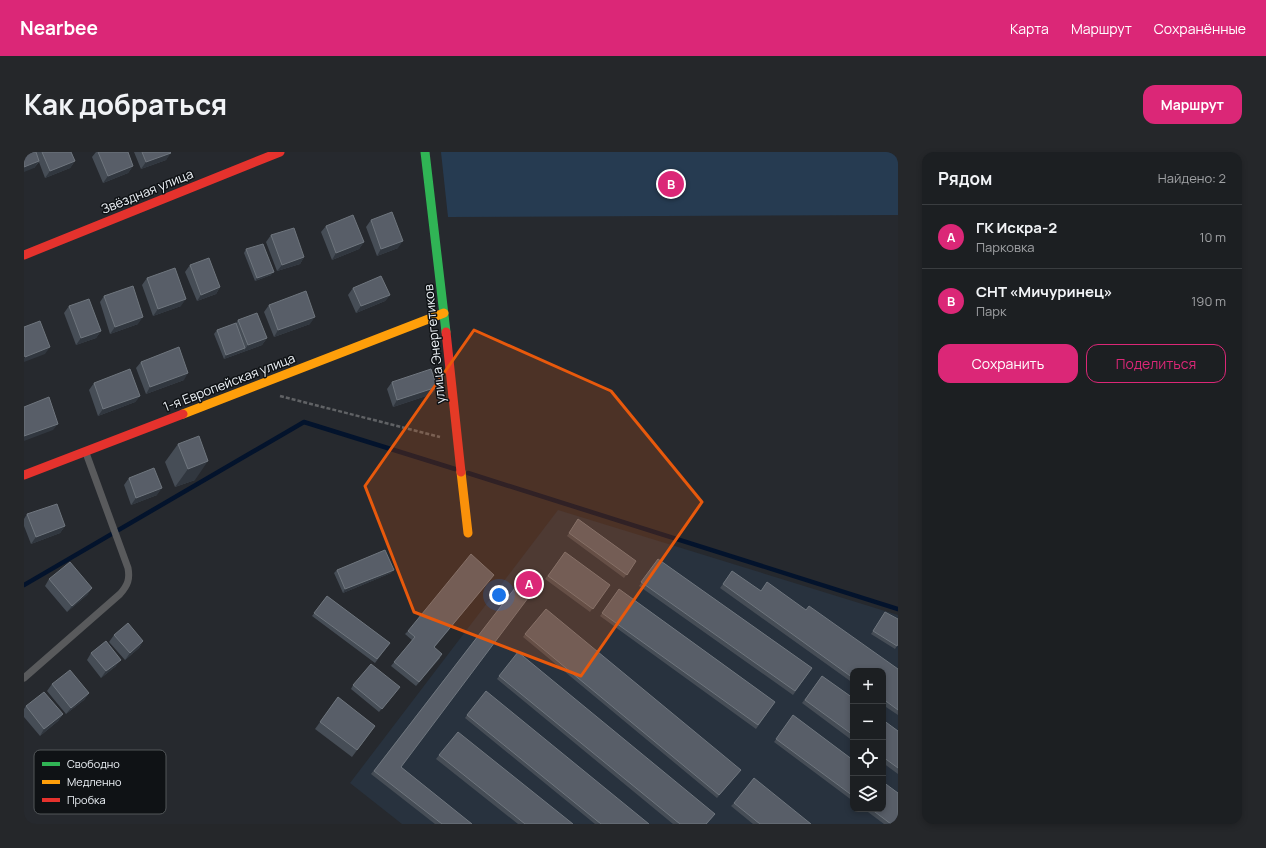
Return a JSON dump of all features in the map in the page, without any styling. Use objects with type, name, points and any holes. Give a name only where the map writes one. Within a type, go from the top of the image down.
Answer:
[{"type":"street","name":"Звёздная улица","points":[[24,255],[280,152]]},
{"type":"street","name":"улица Энергетиков","points":[[425,152],[468,532]]},
{"type":"street","name":"1-я Европейская улица","points":[[24,475],[444,313]]},
{"type":"lane","points":[[24,678],[120,594],[127,586],[130,577],[85,452]]},
{"type":"path","points":[[280,396],[458,442]]},
{"type":"highlighted area","points":[[474,330],[611,391],[702,502],[581,676],[414,612],[365,486]]},
{"type":"shaded area","points":[[441,152],[898,152],[898,215],[448,217]]},
{"type":"shaded area","points":[[558,510],[898,615],[898,824],[402,824],[350,783]]},
{"type":"building","points":[[24,152],[36,152],[39,161],[24,167]]},
{"type":"building","points":[[42,152],[71,152],[75,161],[50,171]]},
{"type":"building","points":[[98,152],[128,152],[133,166],[108,176]]},
{"type":"building","points":[[142,152],[170,152],[171,153],[146,162]]},
{"type":"building","points":[[392,212],[403,241],[381,249],[371,220]]},
{"type":"building","points":[[353,215],[364,242],[336,253],[326,226]]},
{"type":"building","points":[[294,228],[304,257],[282,265],[271,235]]},
{"type":"building","points":[[263,244],[274,272],[257,278],[246,249]]},
{"type":"building","points":[[209,258],[220,287],[201,295],[190,265]]},
{"type":"building","points":[[175,268],[186,299],[158,309],[147,278]]},
{"type":"building","points":[[381,276],[390,295],[361,306],[353,288]]},
{"type":"building","points":[[133,286],[143,317],[115,327],[104,296]]},
{"type":"building","points":[[306,291],[315,317],[278,330],[269,305]]},
{"type":"building","points":[[89,299],[101,331],[81,338],[69,306]]},
{"type":"building","points":[[257,313],[267,338],[248,345],[238,320]]},
{"type":"building","points":[[40,321],[50,347],[25,357],[24,327]]},
{"type":"building","points":[[236,323],[245,348],[226,355],[217,330]]},
{"type":"building","points":[[179,347],[188,373],[150,387],[141,362]]},
{"type":"building","points":[[130,369],[140,396],[103,409],[94,383]]},
{"type":"building","points":[[431,369],[437,387],[397,400],[392,382]]},
{"type":"building","points":[[49,397],[58,424],[24,436],[24,407]]},
{"type":"building","points":[[199,436],[208,461],[188,469],[178,444]]},
{"type":"building","points":[[154,468],[162,488],[136,498],[129,478]]},
{"type":"building","points":[[57,504],[65,526],[36,537],[27,514]]},
{"type":"building","points":[[578,519],[636,561],[627,575],[569,533]]},
{"type":"building","points":[[385,550],[394,570],[345,589],[337,570]]},
{"type":"building","points":[[565,552],[610,585],[593,609],[548,576]]},
{"type":"building","points":[[471,554],[494,575],[434,647],[442,654],[419,682],[394,662],[415,637],[408,631]]},
{"type":"building","points":[[658,559],[812,668],[795,691],[641,582]]},
{"type":"building","points":[[70,562],[92,588],[72,606],[49,579]]},
{"type":"building","points":[[732,571],[761,591],[767,582],[806,610],[809,606],[898,669],[898,710],[886,701],[886,668],[850,668],[850,676],[723,584]]},
{"type":"building","points":[[515,588],[528,598],[401,767],[472,824],[442,824],[374,771]]},
{"type":"building","points":[[619,589],[775,702],[758,725],[602,613]]},
{"type":"building","points":[[327,596],[390,643],[377,659],[314,613]]},
{"type":"building","points":[[546,609],[741,770],[719,795],[525,634]]},
{"type":"building","points":[[885,612],[898,619],[897,646],[873,631]]},
{"type":"building","points":[[128,623],[143,641],[130,653],[114,635]]},
{"type":"building","points":[[106,641],[121,660],[106,671],[91,653]]},
{"type":"building","points":[[518,652],[715,814],[706,824],[680,824],[499,676]]},
{"type":"building","points":[[371,664],[400,687],[382,709],[353,685]]},
{"type":"building","points":[[70,670],[89,693],[71,708],[52,684]]},
{"type":"building","points":[[822,676],[850,696],[850,733],[805,700]]},
{"type":"building","points":[[486,691],[649,824],[601,824],[467,715]]},
{"type":"building","points":[[44,692],[63,714],[44,729],[26,706]]},
{"type":"building","points":[[338,697],[375,726],[357,750],[320,722]]},
{"type":"building","points":[[793,715],[850,758],[850,794],[776,739]]},
{"type":"building","points":[[886,722],[898,731],[898,768],[886,759]]},
{"type":"building","points":[[458,732],[573,824],[525,824],[439,755]]},
{"type":"building","points":[[754,778],[811,824],[760,824],[734,803]]},
{"type":"building","points":[[886,784],[898,793],[898,824],[891,824],[875,812],[886,812]]},
{"type":"waterway","points":[[24,585],[304,422],[455,469]]},
{"type":"waterway","points":[[468,473],[898,609]]},
{"type":"traffic: fast","points":[[425,152],[446,332]]},
{"type":"traffic: slow","points":[[183,414],[444,313]]},
{"type":"traffic: slow","points":[[461,472],[468,533]]},
{"type":"traffic: jam","points":[[24,255],[280,152]]},
{"type":"traffic: jam","points":[[446,332],[461,472]]},
{"type":"traffic: jam","points":[[24,475],[183,414]]},
{"type":"place","name":"СНТ «Мичуринец»","points":[[671,184]]},
{"type":"place","name":"ГК Искра-2","points":[[529,584]]}]
